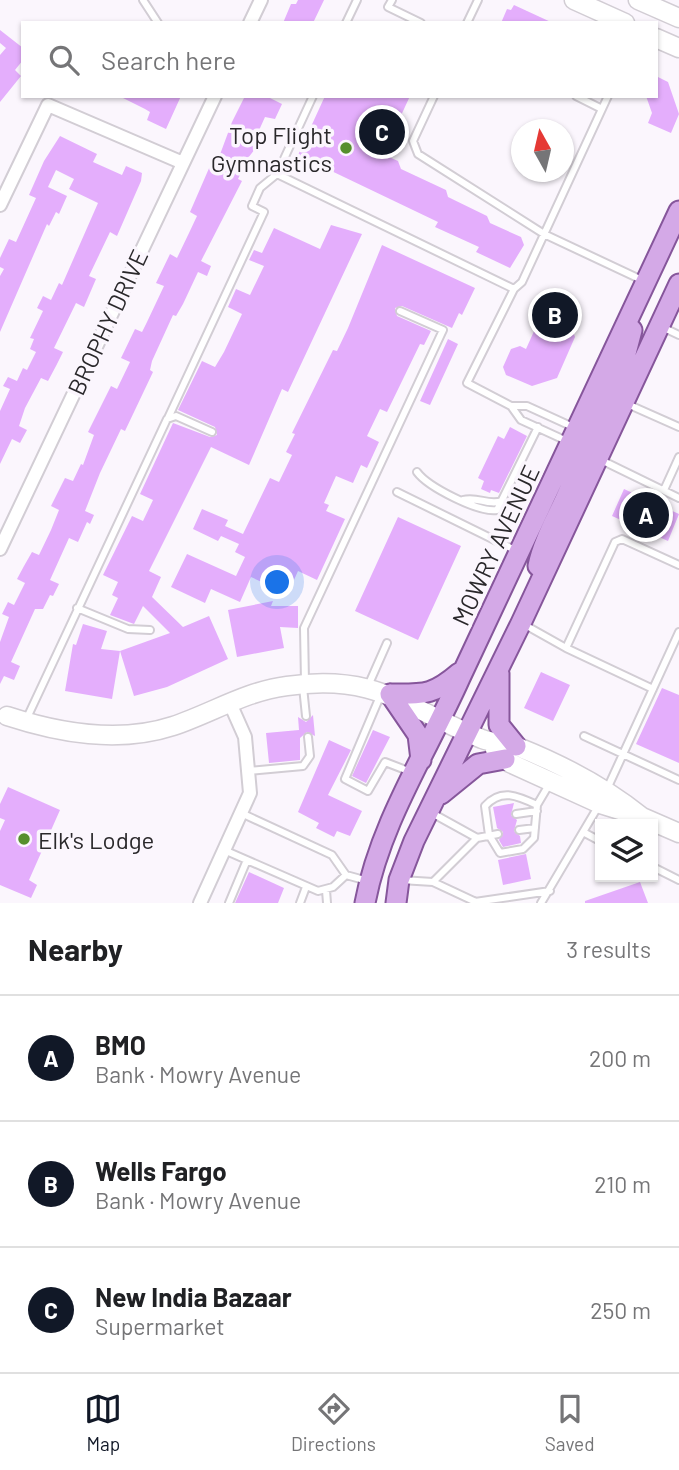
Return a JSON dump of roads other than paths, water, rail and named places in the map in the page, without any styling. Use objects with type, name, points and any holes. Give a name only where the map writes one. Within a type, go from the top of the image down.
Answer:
[{"type":"main road","name":"MOWRY AVENUE","points":[[365,903],[380,847],[679,211]]},
{"type":"main road","points":[[597,458],[590,449],[590,434],[625,357],[645,282]]},
{"type":"main road","points":[[396,903],[399,880],[431,807],[475,735],[500,664],[679,284]]},
{"type":"main road","points":[[531,602],[545,537],[579,465],[581,432],[572,435]]},
{"type":"main road","points":[[431,807],[478,764],[510,752],[499,724],[500,664]]},
{"type":"main road","points":[[379,691],[428,694],[439,690],[465,668]]},
{"type":"main road","points":[[379,691],[418,735],[418,766]]},
{"type":"street","points":[[251,21],[261,0]]},
{"type":"street","points":[[574,0],[621,21]]},
{"type":"street","points":[[638,0],[679,18]]},
{"type":"street","points":[[658,38],[679,50]]},
{"type":"street","name":"BROPHY DRIVE","points":[[1,546],[214,98]]},
{"type":"street","points":[[0,205],[48,104],[183,163]]},
{"type":"street","points":[[3,714],[26,722],[82,734],[145,732],[173,726],[257,691],[304,684],[346,682],[379,691],[442,719],[679,833]]},
{"type":"street","points":[[200,903],[250,793],[245,737],[229,701]]},
{"type":"street","points":[[510,752],[551,781],[603,797]]},
{"type":"lane","points":[[143,0],[157,21]]},
{"type":"lane","points":[[347,21],[356,0]]},
{"type":"lane","points":[[392,0],[388,7],[417,21]]},
{"type":"lane","points":[[468,21],[478,0]]},
{"type":"lane","points":[[26,722],[264,212],[253,206],[260,188],[277,174],[312,98]]},
{"type":"lane","points":[[433,98],[413,141],[418,153],[544,234],[645,282]]},
{"type":"lane","points":[[580,98],[602,109]]},
{"type":"lane","points":[[572,435],[521,420],[511,406],[467,383],[514,289],[522,282],[607,98]]},
{"type":"lane","points":[[277,174],[514,289]]},
{"type":"lane","points":[[306,716],[304,628],[443,330],[400,311]]},
{"type":"lane","points":[[659,326],[679,335]]},
{"type":"lane","points":[[624,402],[679,428]]},
{"type":"lane","points":[[511,406],[527,406],[572,435]]},
{"type":"lane","points":[[167,419],[176,416],[212,432]]},
{"type":"lane","points":[[417,472],[424,482],[485,511],[497,510],[538,427]]},
{"type":"lane","points":[[664,490],[679,457]]},
{"type":"lane","points":[[597,458],[679,498]]},
{"type":"lane","points":[[397,492],[518,552]]},
{"type":"lane","points":[[566,648],[615,542],[622,539],[679,565]]},
{"type":"lane","points":[[77,608],[128,629],[150,630]]},
{"type":"lane","points":[[521,623],[566,648],[653,689]]},
{"type":"lane","points":[[541,903],[603,797],[679,632]]},
{"type":"lane","points":[[387,643],[379,691],[360,751],[345,776],[346,782],[366,791],[370,790],[383,761],[418,766]]},
{"type":"lane","points":[[584,736],[679,780]]},
{"type":"lane","points":[[248,771],[303,766],[310,756],[308,737]]},
{"type":"lane","points":[[537,808],[514,794],[492,797],[485,806],[489,835],[500,853],[523,849],[534,838],[537,808],[551,781]]},
{"type":"lane","points":[[431,807],[477,838]]},
{"type":"lane","points":[[516,814],[537,808]]},
{"type":"lane","points":[[241,813],[332,855],[346,875],[370,881]]},
{"type":"lane","points":[[487,819],[495,818]]},
{"type":"lane","points":[[519,830],[535,828]]},
{"type":"lane","points":[[583,832],[595,838]]},
{"type":"lane","points":[[433,883],[477,838],[498,834]]},
{"type":"lane","points":[[224,850],[306,887],[326,890],[346,875]]},
{"type":"lane","points":[[229,903],[247,860]]},
{"type":"lane","points":[[658,870],[679,880]]},
{"type":"lane","points":[[399,880],[433,883],[463,900],[477,902],[550,891]]},
{"type":"lane","points":[[300,903],[306,887]]},
{"type":"lane","points":[[326,890],[327,903]]},
{"type":"place","name":"New India Bazaar","points":[[382,132]]},
{"type":"place","name":"Top Flight Gymnastics","points":[[346,148]]},
{"type":"place","name":"Wells Fargo","points":[[555,315]]},
{"type":"place","name":"BMO","points":[[646,515]]},
{"type":"place","name":"Elk's Lodge","points":[[24,839]]}]
